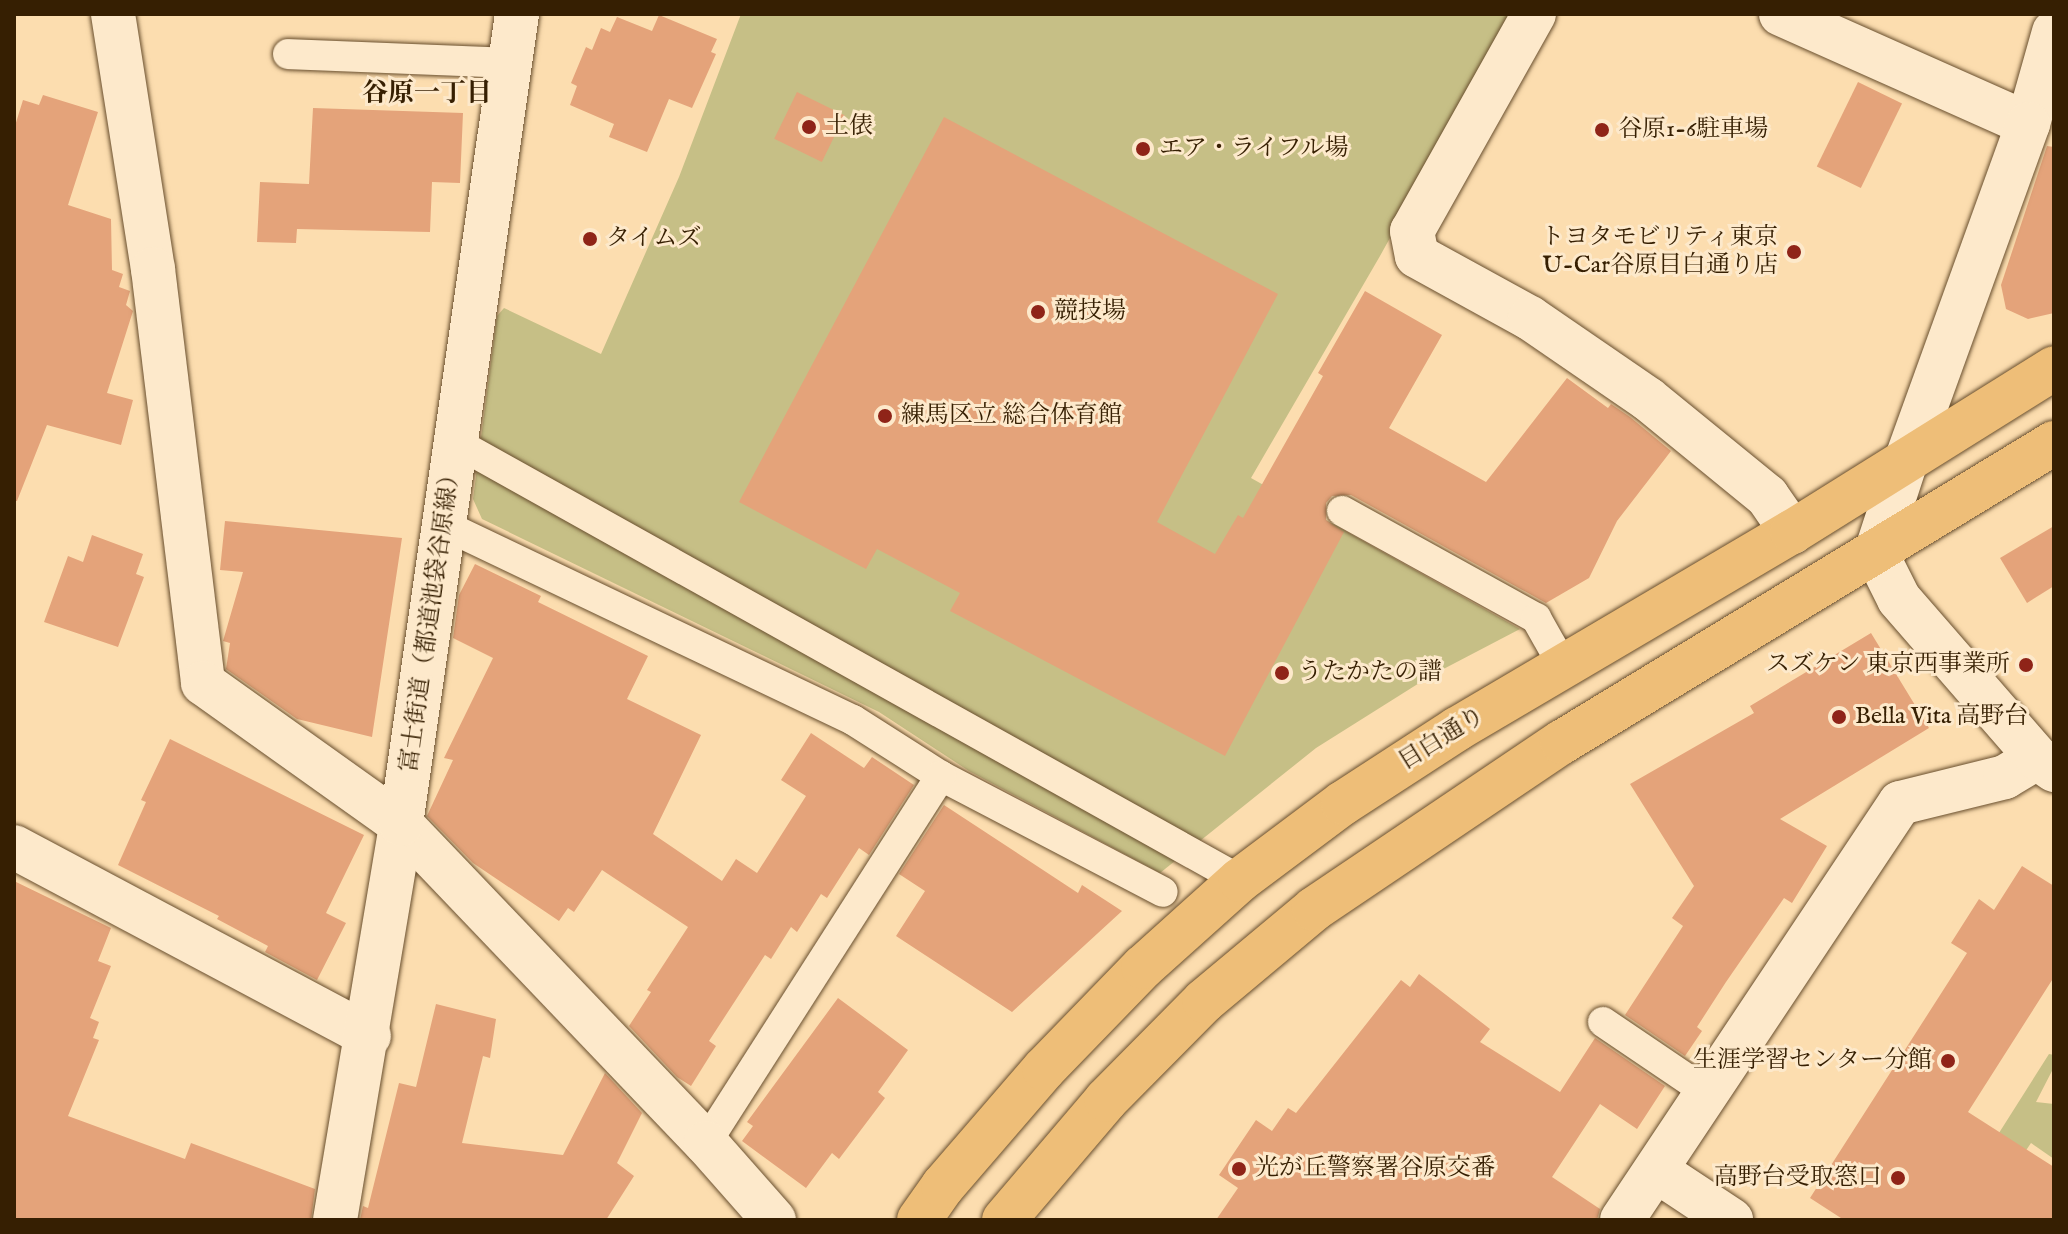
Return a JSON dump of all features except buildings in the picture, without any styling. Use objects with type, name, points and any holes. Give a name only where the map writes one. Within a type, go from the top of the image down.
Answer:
[{"type":"main road","name":"目白通り","points":[[919,1220],[943,1186],[1044,1069],[1143,967],[1240,880],[1343,803],[1563,666],[1792,532],[2054,368]]},
{"type":"main road","points":[[1004,1220],[1106,1100],[1204,1001],[1314,909],[1562,742],[2054,443]]},
{"type":"street","points":[[113,14],[153,269],[203,683],[401,824],[706,1143],[774,1220]]},
{"type":"street","name":"富士街道（都道池袋谷原線）","points":[[335,1220],[369,1036],[401,824],[517,14]]},
{"type":"street","points":[[1534,14],[1412,231],[1417,256],[1530,318],[1648,399],[1767,496],[1792,532]]},
{"type":"street","points":[[1781,14],[2028,124]]},
{"type":"street","points":[[1622,1220],[1900,803],[2045,764],[1899,599],[1876,553],[1906,461],[2028,124],[2054,32]]},
{"type":"street","points":[[14,847],[369,1036]]},
{"type":"street","points":[[1657,1171],[1731,1220]]},
{"type":"lane","points":[[288,54],[510,63]]},
{"type":"lane","points":[[457,443],[1240,880]]},
{"type":"lane","points":[[1342,511],[1536,618],[1563,666]]},
{"type":"lane","points":[[444,525],[853,720],[941,776],[1163,892]]},
{"type":"lane","points":[[706,1143],[941,776]]},
{"type":"lane","points":[[1603,1022],[1708,1093]]},
{"type":"shaded area","name":"練馬区立 総合体育館","points":[[741,14],[1514,14],[1380,256],[1251,478],[1520,629],[1432,675],[1316,748],[1160,873],[969,771],[879,712],[482,519],[473,499],[497,316],[504,308],[601,354],[679,177]]},
{"type":"shaded area","points":[[2049,1054],[2054,1055],[2054,1067],[2036,1102],[2054,1104],[2054,1159],[2031,1143],[1985,1211],[1959,1196]]},
{"type":"place","name":"土俵","points":[[809,127]]},
{"type":"place","name":"谷原1-6駐車場","points":[[1602,130]]},
{"type":"place","name":"エア・ライフル場","points":[[1143,149]]},
{"type":"place","name":"タイムズ","points":[[590,239]]},
{"type":"place","name":"トヨタモビリティ東京 U-Car谷原目白通り店","points":[[1794,252]]},
{"type":"place","name":"競技場","points":[[1038,312]]},
{"type":"place","name":"練馬区立 総合体育館","points":[[885,416]]},
{"type":"place","name":"スズケン 東京西事業所","points":[[2026,665]]},
{"type":"place","name":"うたかたの譜","points":[[1282,673]]},
{"type":"place","name":"Bella Vita 高野台","points":[[1839,717]]},
{"type":"place","name":"生涯学習センター分館","points":[[1948,1061]]},
{"type":"place","name":"光が丘警察署谷原交番","points":[[1239,1169]]},
{"type":"place","name":"高野台受取窓口","points":[[1898,1178]]},
{"type":"district","name":"谷原一丁目","points":[[427,94]]}]
